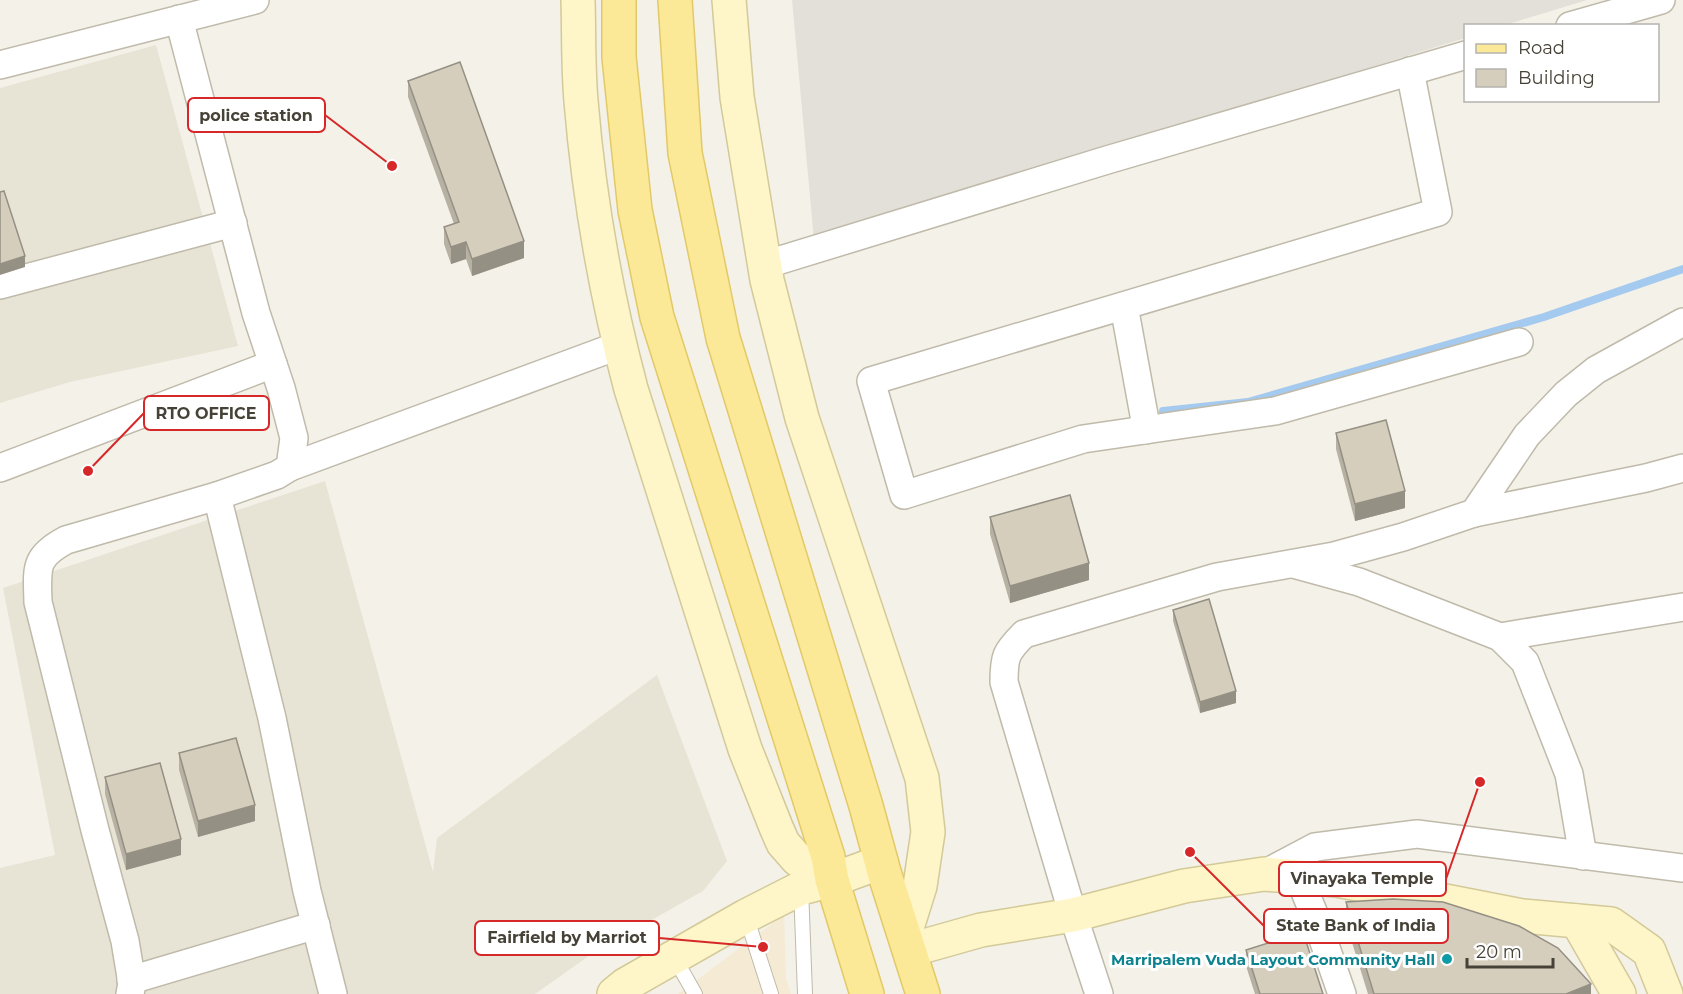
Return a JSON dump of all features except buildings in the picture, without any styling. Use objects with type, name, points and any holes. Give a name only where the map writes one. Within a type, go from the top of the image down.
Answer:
[{"type":"main road","points":[[619,0],[619,57],[635,210],[657,317],[828,857],[816,884],[867,994]]},
{"type":"main road","points":[[675,0],[685,153],[723,339],[923,994]]},
{"type":"street","points":[[0,65],[255,0]]},
{"type":"street","points":[[578,0],[581,98],[585,141],[599,242],[620,345],[635,400],[745,749],[783,843],[816,884]]},
{"type":"street","points":[[729,0],[736,97],[764,266],[802,418],[922,778],[928,832],[920,886],[907,942],[1073,915],[1184,886],[1264,874],[1337,880],[1522,916],[1611,924],[1649,951],[1666,994]]},
{"type":"street","points":[[1577,24],[1660,0]]},
{"type":"street","points":[[179,19],[256,313],[294,438],[290,467]]},
{"type":"street","points":[[764,266],[1107,160],[1464,56]]},
{"type":"street","points":[[1410,71],[1438,212],[871,381],[904,495],[1083,439],[1275,411],[1519,342]]},
{"type":"street","points":[[0,285],[233,224]]},
{"type":"street","points":[[1124,306],[1144,415],[1144,430]]},
{"type":"street","points":[[1474,513],[1527,435],[1566,394],[1596,370],[1683,322]]},
{"type":"street","points":[[316,925],[131,987],[125,941],[38,602],[37,574],[41,561],[51,549],[66,540],[217,496],[277,475],[290,467],[620,345]]},
{"type":"street","points":[[0,468],[273,364]]},
{"type":"street","points":[[1099,994],[1073,915],[1005,682],[1004,665],[1008,650],[1024,634],[1217,577],[1334,556],[1402,537],[1474,513],[1646,478],[1683,468]]},
{"type":"street","points":[[217,496],[272,718],[307,891],[333,994]]},
{"type":"street","points":[[1291,563],[1359,582],[1500,637],[1526,662],[1569,774],[1583,856]]},
{"type":"street","points":[[1500,637],[1683,607]]},
{"type":"street","points":[[1264,874],[1316,847],[1417,834],[1683,868]]},
{"type":"street","points":[[614,994],[746,916],[816,884],[881,862]]},
{"type":"street","points":[[1299,877],[1342,994]]},
{"type":"street","points":[[1577,921],[1619,994]]},
{"type":"lane","points":[[805,994],[816,884]]},
{"type":"lane","points":[[746,916],[771,994]]},
{"type":"lane","points":[[674,957],[695,994]]},
{"type":"shaded area","points":[[792,0],[1587,0],[1508,24],[1464,24],[1464,38],[814,240]]},
{"type":"shaded area","points":[[156,45],[238,346],[70,382],[0,403],[0,88]]},
{"type":"shaded area","points":[[325,481],[433,872],[437,838],[657,675],[727,861],[703,891],[593,953],[535,994],[0,994],[0,868],[55,855],[3,588]]},
{"type":"shaded area","points":[[784,915],[786,978],[791,994],[678,994]]},
{"type":"waterway","points":[[1163,411],[1248,402],[1544,317],[1683,269]]},
{"type":"place","name":"police station","points":[[392,166]]},
{"type":"place","name":"RTO OFFICE","points":[[88,471]]},
{"type":"place","name":"Vinayaka Temple","points":[[1480,782]]},
{"type":"place","name":"State Bank of India","points":[[1190,852]]},
{"type":"place","name":"Fairfield by Marriot","points":[[763,947]]},
{"type":"place","name":"Marripalem Vuda Layout Community Hall","points":[[1447,959]]}]
